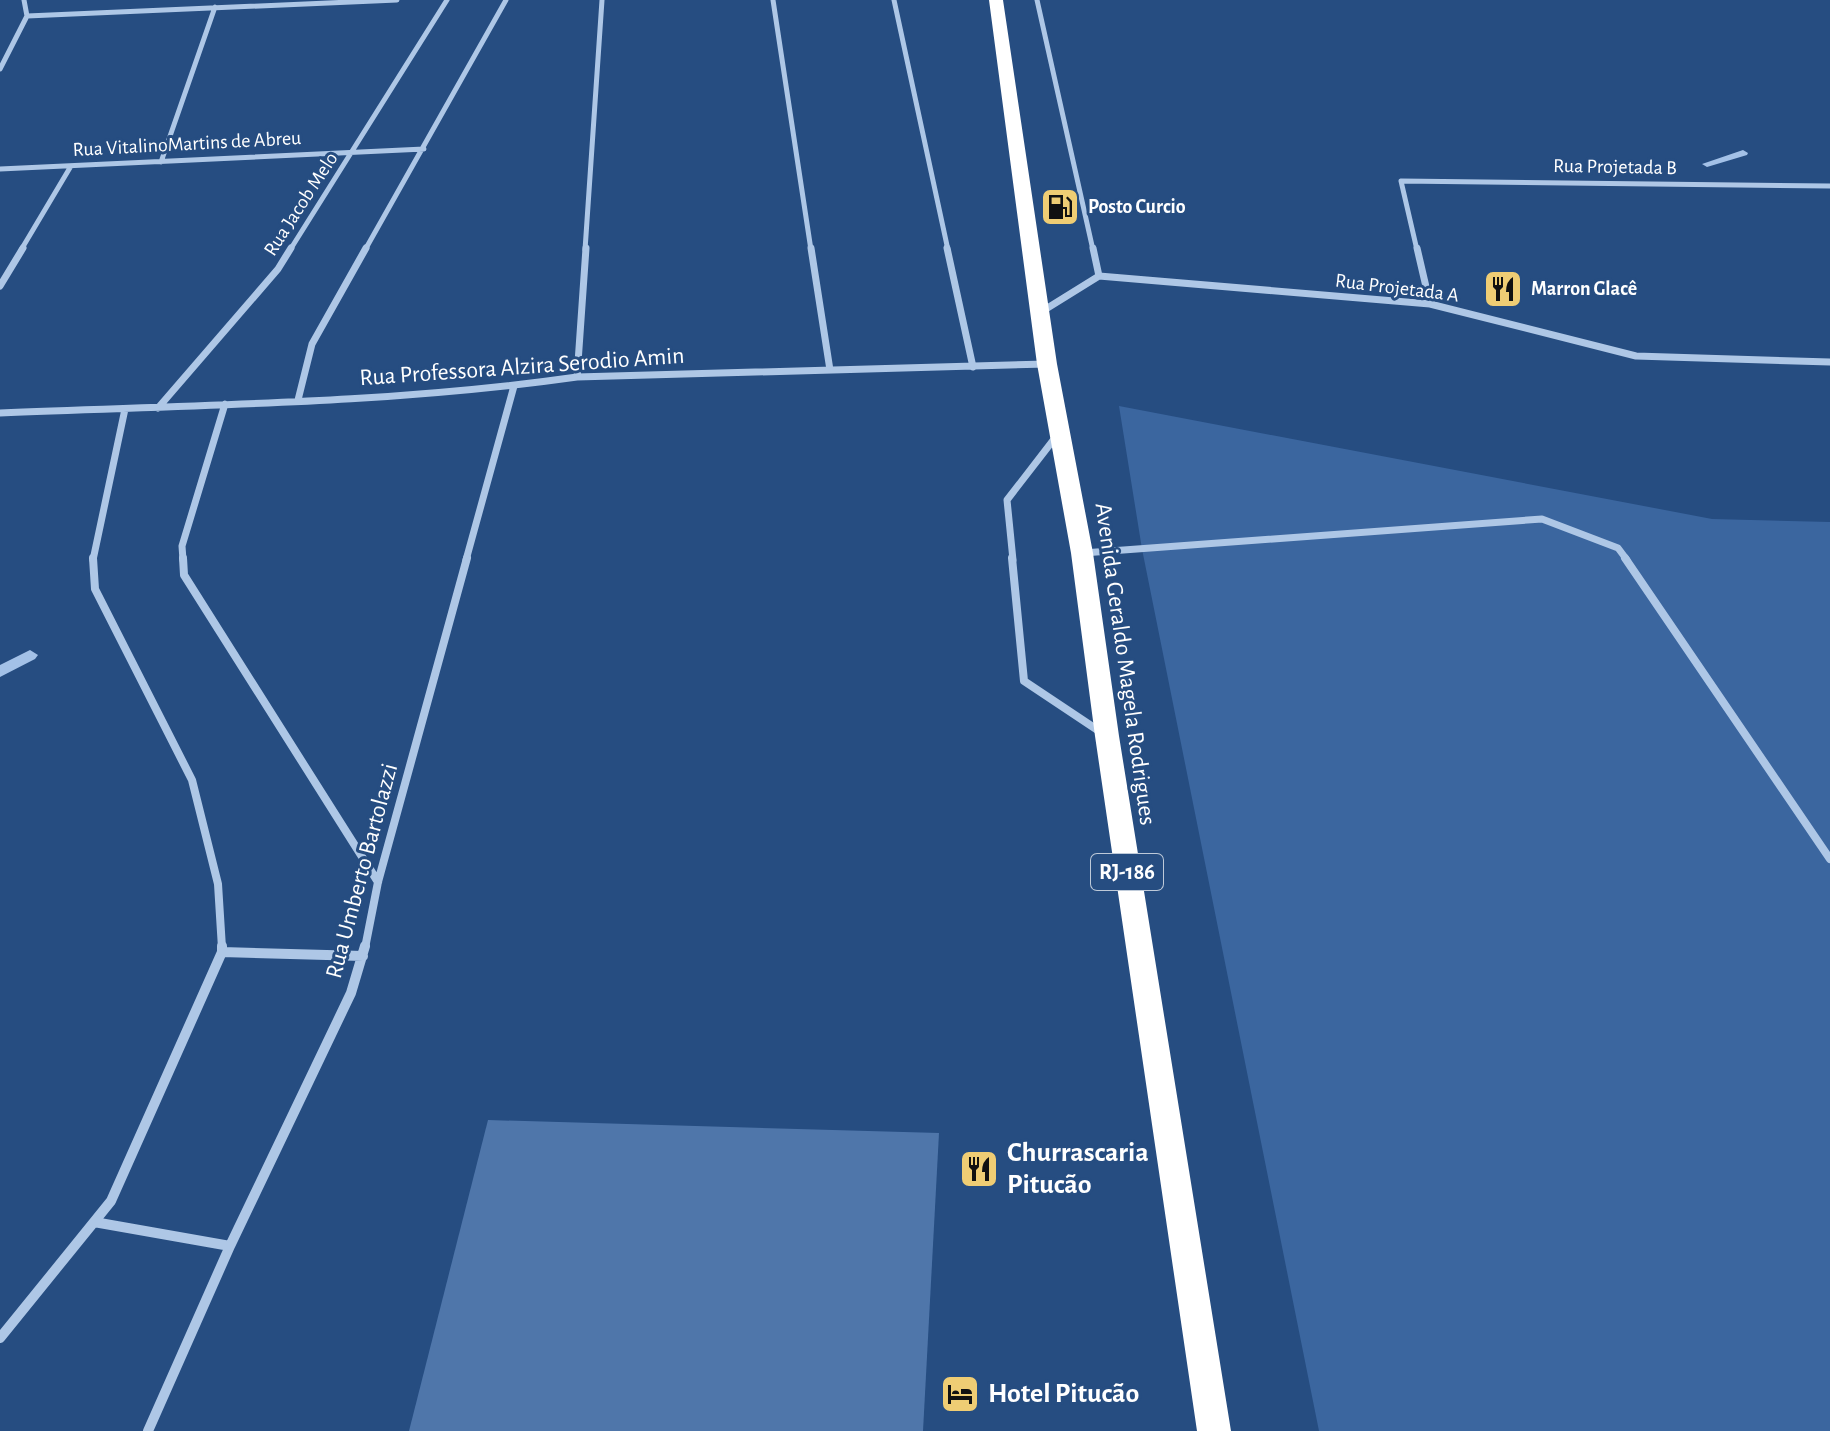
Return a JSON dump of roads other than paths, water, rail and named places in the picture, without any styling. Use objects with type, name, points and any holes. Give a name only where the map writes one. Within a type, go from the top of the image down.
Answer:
[{"type":"highway","name":"Avenida Geraldo Magela Rodrigues","points":[[996,0],[1047,364],[1082,553],[1107,736],[1214,1431]]},
{"type":"street","points":[[0,69],[27,16],[24,0]]},
{"type":"street","points":[[27,16],[397,0]]},
{"type":"street","name":"Rua Jacob Melo","points":[[158,408],[278,269],[447,0]]},
{"type":"street","points":[[298,400],[312,344],[506,0]]},
{"type":"street","points":[[577,377],[602,0]]},
{"type":"street","points":[[773,0],[830,370]]},
{"type":"street","points":[[894,0],[973,367]]},
{"type":"street","points":[[1037,0],[1099,276],[1040,313]]},
{"type":"street","points":[[161,162],[215,7]]},
{"type":"street","name":"Rua VitalinoMartins de Abreu","points":[[0,169],[424,149]]},
{"type":"street","points":[[0,286],[71,166]]},
{"type":"street","name":"Rua Projetada B","points":[[1430,304],[1401,181],[1830,186]]},
{"type":"street","name":"Rua Projetada A","points":[[1099,276],[1430,304],[1636,356],[1830,362]]},
{"type":"street","name":"Rua Professora Alzira Serodio Amin","points":[[0,413],[298,400],[514,386],[577,377],[1047,364]]},
{"type":"street","name":"Rua Umberto Bartolazzi","points":[[148,1431],[230,1246],[351,993],[363,956],[378,882],[514,386]]},
{"type":"street","points":[[225,404],[182,546],[184,575],[378,882]]},
{"type":"street","points":[[0,1338],[111,1201],[222,952],[218,884],[192,780],[95,589],[93,555],[125,409]]},
{"type":"street","points":[[1061,431],[1007,500],[1024,681],[1107,736]]},
{"type":"street","points":[[1082,553],[1542,519],[1618,548],[1830,859]]},
{"type":"street","points":[[222,952],[363,956]]},
{"type":"street","points":[[94,1222],[230,1246]]},
{"type":"waterway","points":[[1707,164],[1743,153]]},
{"type":"waterway","points":[[0,672],[30,655]]},
{"type":"place","name":"Posto Curcio","points":[[1060,207]]},
{"type":"place","name":"Marron Glacê","points":[[1503,289]]},
{"type":"place","name":"Churrascaria Pitucão","points":[[979,1169]]},
{"type":"place","name":"Hotel Pitucão","points":[[960,1394]]}]
